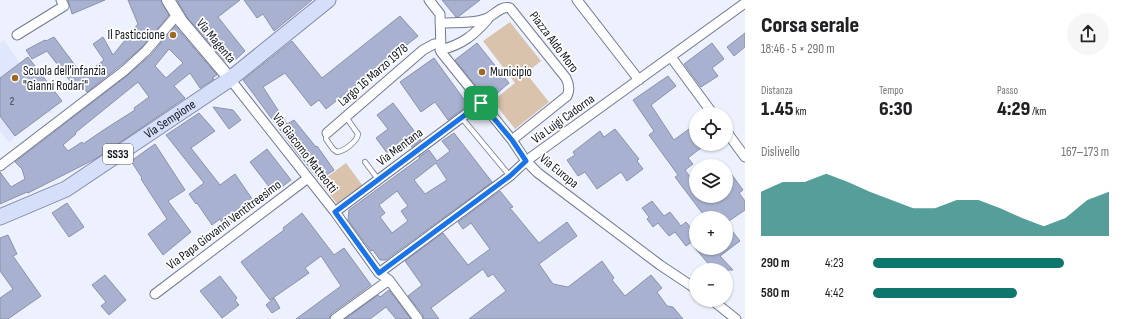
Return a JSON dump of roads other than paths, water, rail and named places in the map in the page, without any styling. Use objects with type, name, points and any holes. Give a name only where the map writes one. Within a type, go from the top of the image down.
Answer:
[{"type":"main road","name":"Via Sempione","points":[[0,217],[66,189],[230,79],[328,0]]},
{"type":"street","points":[[17,35],[64,6],[61,0]]},
{"type":"street","name":"Via Magenta","points":[[168,0],[177,15],[230,79]]},
{"type":"street","points":[[429,0],[440,14],[440,47]]},
{"type":"street","points":[[577,0],[639,80]]},
{"type":"street","name":"Via Luigi Cadorna","points":[[379,273],[510,176],[526,161],[745,3]]},
{"type":"street","name":"Piazza Aldo Moro","points":[[489,18],[503,8],[510,8],[568,82],[569,92],[567,96],[512,140]]},
{"type":"street","points":[[0,166],[124,72],[146,51],[177,15]]},
{"type":"street","points":[[440,23],[479,21],[489,18]]},
{"type":"street","name":"Largo 16 Marzo 1978","points":[[327,133],[422,50],[434,44],[440,47],[458,46],[489,18]]},
{"type":"street","name":"Via Europa","points":[[440,47],[441,52],[512,140],[526,161],[538,173],[689,284]]},
{"type":"street","points":[[671,57],[708,107]]},
{"type":"street","name":"Via Giacomo Matteotti","points":[[230,79],[335,212],[379,273],[389,280],[418,319]]},
{"type":"street","name":"Via Mentana","points":[[335,212],[481,103]]},
{"type":"street","points":[[733,141],[745,157]]},
{"type":"street","name":"Via Papa Giovanni Ventitreesimo","points":[[155,294],[308,178]]},
{"type":"street","points":[[335,319],[389,280]]},
{"type":"street","points":[[721,307],[736,319]]},
{"type":"lane","points":[[327,133],[326,139],[337,152],[342,151],[356,140],[358,134],[357,131],[346,117]]},
{"type":"lane","points":[[461,117],[510,176]]},
{"type":"lane","points":[[365,162],[378,179]]},
{"type":"place","name":"Il Pasticcione","points":[[173,35]]},
{"type":"place","name":"Municipio","points":[[482,72]]},
{"type":"place","name":"Scuola dell'infanzia \"Gianni Rodari\"","points":[[15,78]]}]
